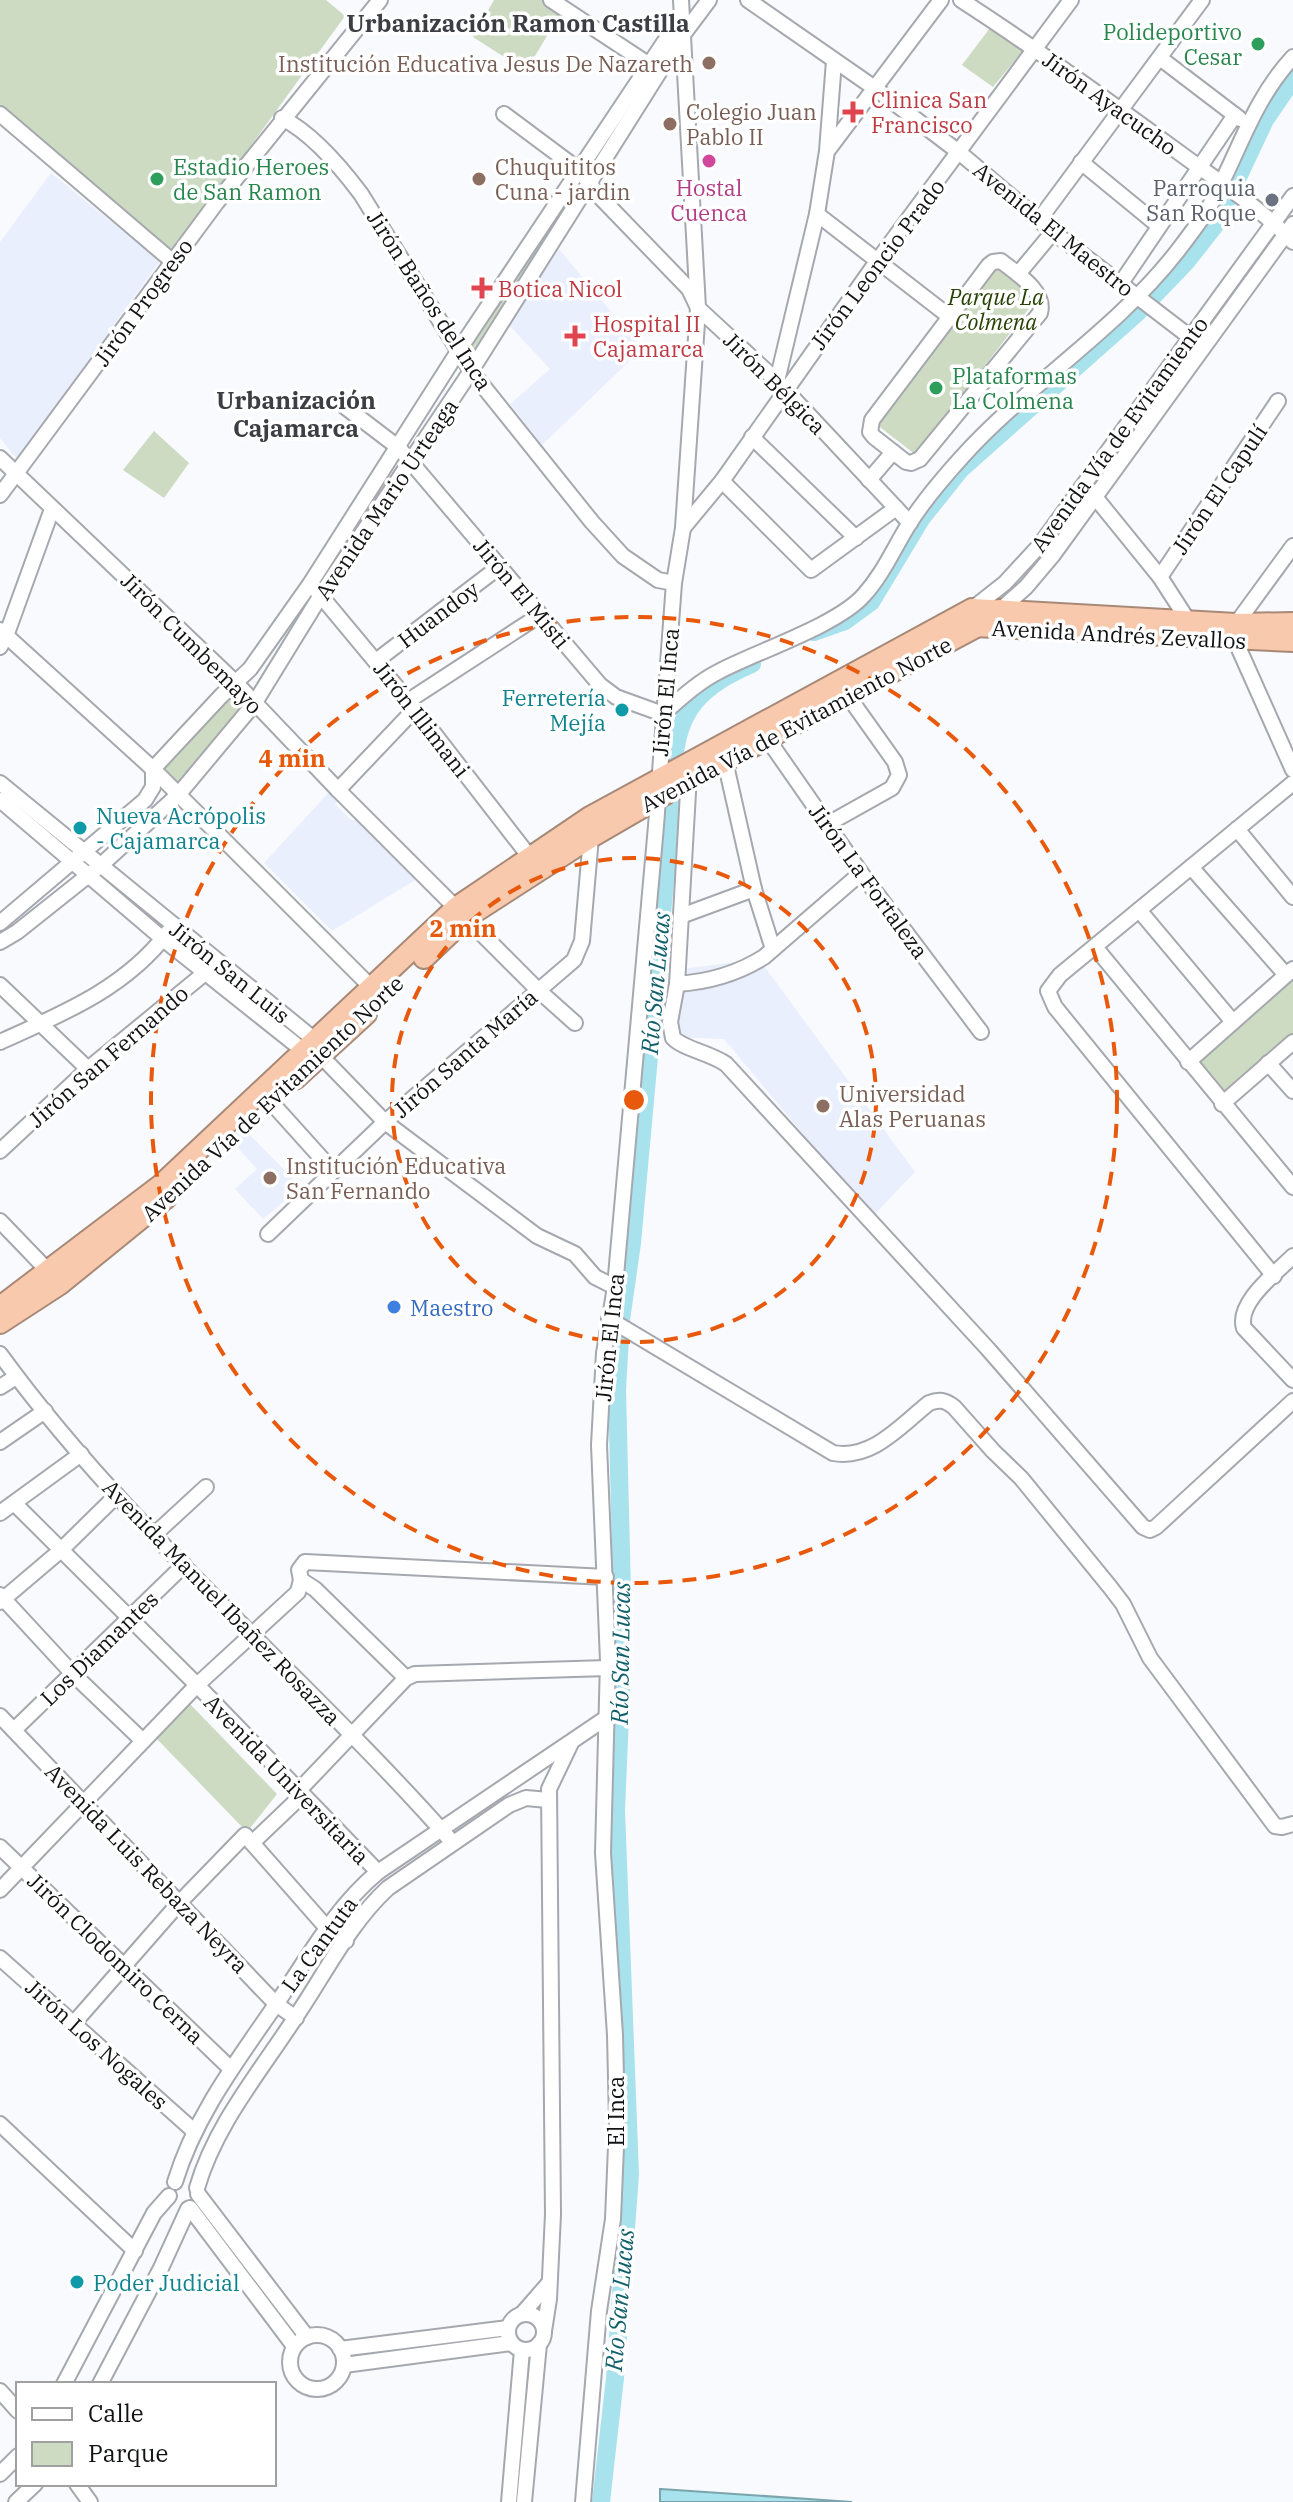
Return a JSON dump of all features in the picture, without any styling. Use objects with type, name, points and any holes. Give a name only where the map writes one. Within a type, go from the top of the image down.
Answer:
[{"type":"highway","name":"Avenida Vía de Evitamiento Norte","points":[[529,856],[590,817],[725,761],[763,733],[848,696],[975,618],[1000,610]]},
{"type":"highway","name":"Avenida Andrés Zevallos","points":[[1000,610],[1189,622],[1293,641]]},
{"type":"highway","name":"Avenida Andrés Zevallos","points":[[945,626],[975,618],[1236,632],[1293,623]]},
{"type":"highway","name":"Avenida Vía de Evitamiento Norte","points":[[462,912],[591,837],[674,780],[763,733],[945,626]]},
{"type":"highway","points":[[194,1164],[462,912],[529,856]]},
{"type":"highway","name":"Avenida Vía de Evitamiento Norte","points":[[0,1323],[270,1101],[314,1050]]},
{"type":"highway","points":[[0,1307],[54,1278]]},
{"type":"street","name":"Jirón Progreso","points":[[0,495],[172,261],[282,118],[331,63],[380,0]]},
{"type":"street","points":[[551,0],[648,64]]},
{"type":"street","name":"Jirón El Inca","points":[[606,1718],[606,1577],[599,1445],[604,1353],[611,1320],[674,780],[663,714],[674,583],[683,528],[698,308],[681,0]]},
{"type":"street","name":"Avenida Mario Urteaga","points":[[0,923],[145,800],[153,787],[153,769],[250,669],[316,590],[412,462],[682,36],[709,0]]},
{"type":"street","name":"Avenida El Maestro","points":[[748,0],[876,89],[960,153],[1053,232],[1197,342]]},
{"type":"street","points":[[827,151],[941,0]]},
{"type":"street","name":"Jirón Ayacucho","points":[[961,0],[1036,49],[1286,230]]},
{"type":"street","name":"Jirón Leoncio Prado","points":[[683,528],[722,481],[752,437],[780,385],[960,153],[1071,0]]},
{"type":"street","points":[[1039,220],[1202,0]]},
{"type":"street","name":"Avenida Mario Urteaga","points":[[0,942],[94,871],[178,795],[254,704],[316,590],[459,350],[681,17]]},
{"type":"street","points":[[1121,283],[1199,167],[1293,57]]},
{"type":"street","points":[[1160,58],[1241,120]]},
{"type":"street","points":[[780,385],[817,214],[827,151],[834,61]]},
{"type":"street","points":[[0,114],[172,261]]},
{"type":"street","name":"Jirón Bélgica","points":[[504,114],[579,170],[689,289],[698,308],[780,385],[910,523]]},
{"type":"street","name":"Jirón Baños del Inca","points":[[282,118],[297,125],[345,173],[471,371],[592,522],[623,556],[658,580],[674,583]]},
{"type":"street","points":[[663,714],[695,685],[842,613],[863,596],[888,562],[910,523],[963,456],[1049,374],[1142,299],[1192,231],[1229,189],[1241,120]]},
{"type":"street","points":[[1081,162],[1159,226]]},
{"type":"street","name":"Avenida Vía de Evitamiento","points":[[975,618],[1040,545],[1083,486],[1286,230],[1293,196]]},
{"type":"street","points":[[817,214],[950,317]]},
{"type":"street","points":[[1018,274],[1053,232]]},
{"type":"street","points":[[534,238],[548,250]]},
{"type":"street","points":[[1001,261],[1018,274],[1038,295],[1042,307],[1040,313],[920,459],[911,463],[893,452],[870,432],[872,420],[993,262],[1001,261]]},
{"type":"street","name":"Avenida Vía de Evitamiento","points":[[1000,610],[1044,566],[1096,496],[1197,342]]},
{"type":"street","name":"Jirón El Capulí","points":[[1160,577],[1278,401]]},
{"type":"street","name":"Jirón El Misti","points":[[344,406],[399,448],[412,462],[600,685],[616,697],[663,714]]},
{"type":"street","points":[[752,437],[856,538]]},
{"type":"street","points":[[869,480],[893,452]]},
{"type":"street","name":"Jirón Cumbemayo","points":[[0,458],[235,682],[338,790],[538,990],[575,1023]]},
{"type":"street","points":[[722,481],[811,570],[896,508]]},
{"type":"street","points":[[1083,486],[1096,496],[1160,577],[1189,622]]},
{"type":"street","points":[[52,509],[2,638],[153,769],[378,993]]},
{"type":"street","points":[[1293,546],[1236,632],[1293,770]]},
{"type":"street","name":"Huandoy","points":[[376,661],[499,567]]},
{"type":"street","name":"Jirón Illimani","points":[[316,590],[412,705],[529,856]]},
{"type":"street","points":[[338,790],[412,705],[540,615]]},
{"type":"street","points":[[826,825],[892,788],[899,775],[895,762],[848,696]]},
{"type":"street","name":"Jirón La Fortaleza","points":[[763,733],[826,825],[981,1032]]},
{"type":"street","points":[[725,761],[754,889],[773,949]]},
{"type":"street","points":[[674,780],[681,916],[677,984],[670,1022],[673,1038],[678,1043],[712,1054],[726,1064],[988,1349],[1145,1528],[1150,1530],[1156,1527],[1293,1401]]},
{"type":"street","name":"Jirón San Luis","points":[[0,783],[163,939],[212,968],[314,1050],[385,1122],[537,1236],[575,1254],[595,1277],[615,1287]]},
{"type":"street","points":[[1274,1276],[1055,1007],[1048,991],[1060,975],[1293,783]]},
{"type":"street","name":"Jirón San Luis","points":[[0,800],[78,856]]},
{"type":"street","points":[[1237,829],[1293,897]]},
{"type":"street","name":"Jirón Santa María","points":[[268,1234],[385,1122],[574,960],[584,929],[591,837]]},
{"type":"street","points":[[1188,1062],[1289,972],[1191,867]]},
{"type":"street","name":"Jirón San Luis","points":[[94,871],[173,926],[212,968]]},
{"type":"street","points":[[677,984],[697,983],[751,965],[861,873]]},
{"type":"street","points":[[681,916],[754,889]]},
{"type":"street","points":[[1139,910],[1233,1022]]},
{"type":"street","points":[[0,1042],[107,990],[127,976],[173,926]]},
{"type":"street","points":[[1095,947],[1293,1187]]},
{"type":"street","name":"Jirón San Fernando","points":[[0,1151],[88,1069],[212,968]]},
{"type":"street","points":[[0,985],[88,1069]]},
{"type":"street","points":[[1222,1104],[1293,1042]]},
{"type":"street","points":[[1268,1063],[1293,1091]]},
{"type":"street","points":[[270,1101],[333,1171]]},
{"type":"street","points":[[0,1221],[54,1278]]},
{"type":"street","points":[[1293,1256],[1247,1303],[1241,1319],[1244,1328],[1293,1380]]},
{"type":"street","points":[[611,1320],[833,1453],[853,1455],[872,1448],[929,1403],[947,1401],[1021,1478],[1110,1587],[1123,1604],[1150,1658],[1275,1826],[1293,1824]]},
{"type":"street","name":"Avenida Manuel Ibañez Rosazza","points":[[0,1354],[117,1495],[453,1843]]},
{"type":"street","points":[[0,1387],[16,1377]]},
{"type":"street","points":[[0,1442],[45,1411]]},
{"type":"street","points":[[0,1513],[81,1454]]},
{"type":"street","points":[[155,1534],[206,1487]]},
{"type":"street","points":[[117,1495],[60,1551],[1,1599],[143,1741]]},
{"type":"street","name":"Avenida Universitaria","points":[[14,1503],[197,1685],[378,1872]]},
{"type":"street","points":[[0,1890],[197,1685],[298,1592],[301,1565],[314,1561],[606,1577]]},
{"type":"street","name":"Los Diamantes","points":[[14,1730],[184,1565]]},
{"type":"street","points":[[301,1580],[315,1589],[406,1678]]},
{"type":"street","points":[[74,2023],[180,1902],[294,1803],[300,1792],[406,1678],[415,1674],[608,1668]]},
{"type":"street","name":"Avenida Luis Rebaza Neyra","points":[[0,1716],[276,2004],[296,2018]]},
{"type":"street","name":"La Cantuta","points":[[65,2382],[154,2213],[172,2189],[194,2131],[231,2069],[352,1896],[378,1872],[606,1718]]},
{"type":"street","name":"El Inca","points":[[583,2502],[599,2311],[613,2219],[617,2122],[603,1853],[606,1718]]},
{"type":"street","points":[[524,2502],[541,2338],[549,2299],[553,2214],[548,1800],[551,1782],[572,1741]]},
{"type":"street","points":[[533,1767],[542,1771],[551,1782]]},
{"type":"street","name":"La Cantuta","points":[[101,2382],[189,2208],[195,2204],[204,2163],[216,2140],[365,1912],[382,1894],[518,1800],[535,1797],[548,1800]]},
{"type":"street","points":[[249,1839],[327,1928],[346,1941]]},
{"type":"street","name":"Jirón Clodomiro Cerna","points":[[0,1847],[231,2069]]},
{"type":"street","name":"Jirón Los Nogales","points":[[0,1958],[194,2131]]},
{"type":"street","points":[[0,2124],[135,2251]]},
{"type":"street","points":[[294,2346],[189,2208],[173,2205],[172,2189],[190,2181],[307,2337]]},
{"type":"street","points":[[509,2502],[513,2319],[522,2314],[549,2283]]},
{"type":"street","points":[[522,2314],[537,2318],[541,2338]]},
{"type":"street","points":[[307,2337],[326,2337],[340,2349],[344,2365],[340,2376],[322,2389],[309,2389],[298,2382],[291,2371],[290,2358],[294,2346],[307,2337]]},
{"type":"street","points":[[340,2349],[514,2340],[531,2349],[541,2338]]},
{"type":"street","points":[[344,2365],[514,2340]]},
{"type":"street","points":[[0,2391],[16,2409]]},
{"type":"street","points":[[0,2474],[16,2458]]},
{"type":"street","points":[[16,2502],[33,2486]]},
{"type":"shaded area","points":[[51,173],[160,261],[17,459],[0,438],[0,242]]},
{"type":"shaded area","name":"Hospital II Cajamarca","points":[[559,249],[642,349],[542,445],[510,404],[550,369],[507,323]]},
{"type":"shaded area","points":[[332,789],[338,800],[335,804],[351,820],[361,818],[420,877],[332,931],[264,863]]},
{"type":"shaded area","name":"Universidad Alas Peruanas","points":[[759,959],[915,1172],[872,1217],[724,1039],[672,1037],[674,970]]},
{"type":"shaded area","name":"Institución Educativa San Fernando","points":[[242,1127],[301,1187],[263,1219],[235,1189],[257,1169],[229,1138]]},
{"type":"green space","name":"Estadio Heroes de San Ramon","points":[[0,0],[326,0],[345,16],[174,252],[0,107]]},
{"type":"green space","points":[[494,0],[549,0],[563,9],[526,71],[473,37]]},
{"type":"green space","points":[[993,24],[1027,46],[993,87],[962,65]]},
{"type":"green space","points":[[581,175],[586,183],[471,361],[466,352]]},
{"type":"green space","name":"Plataformas La Colmena","points":[[995,265],[1037,298],[916,455],[876,424]]},
{"type":"green space","points":[[154,431],[189,463],[164,498],[123,470]]},
{"type":"green space","points":[[235,688],[253,710],[179,790],[158,764]]},
{"type":"green space","points":[[1293,979],[1293,1033],[1224,1094],[1199,1063]]},
{"type":"green space","points":[[188,1702],[277,1794],[247,1832],[155,1737]]},
{"type":"water","points":[[661,2489],[852,2502],[660,2502]]},
{"type":"waterway","name":"Río San Lucas","points":[[814,632],[845,621],[871,602],[921,519],[961,469],[1137,313],[1187,261],[1216,224],[1265,120],[1293,79]]},
{"type":"waterway","name":"Río San Lucas","points":[[674,766],[680,729],[695,702],[719,681],[752,664]]},
{"type":"waterway","name":"Río San Lucas","points":[[601,2502],[615,2378],[630,2174],[616,1810],[622,1592],[617,1390],[621,1320],[632,1243],[672,805]]},
{"type":"place","name":"Polideportivo Cesar","points":[[1258,44]]},
{"type":"place","name":"Institución Educativa Jesus De Nazareth","points":[[709,63]]},
{"type":"place","name":"Clinica San Francisco","points":[[853,112]]},
{"type":"place","name":"Colegio Juan Pablo II","points":[[670,124]]},
{"type":"place","name":"Hostal Cuenca","points":[[709,161]]},
{"type":"place","name":"Estadio Heroes de San Ramon","points":[[157,179]]},
{"type":"place","name":"Chuquititos Cuna - jardin","points":[[479,179]]},
{"type":"place","name":"Parroquia San Roque","points":[[1272,200]]},
{"type":"place","name":"Botica Nicol","points":[[482,288]]},
{"type":"place","name":"Hospital II Cajamarca","points":[[575,336]]},
{"type":"place","name":"Plataformas La Colmena","points":[[936,388]]},
{"type":"place","name":"Ferretería Mejía","points":[[622,710]]},
{"type":"place","name":"Nueva Acrópolis - Cajamarca","points":[[80,828]]},
{"type":"place","name":"Universidad Alas Peruanas","points":[[823,1106]]},
{"type":"place","name":"Institución Educativa San Fernando","points":[[270,1178]]},
{"type":"place","name":"Maestro","points":[[394,1307]]},
{"type":"place","name":"Poder Judicial","points":[[77,2282]]},
{"type":"district","name":"Urbanización Ramon Castilla","points":[[518,23]]},
{"type":"district","name":"Urbanización Cajamarca","points":[[296,414]]},
{"type":"park label","name":"Parque La Colmena","points":[[996,308]]}]
